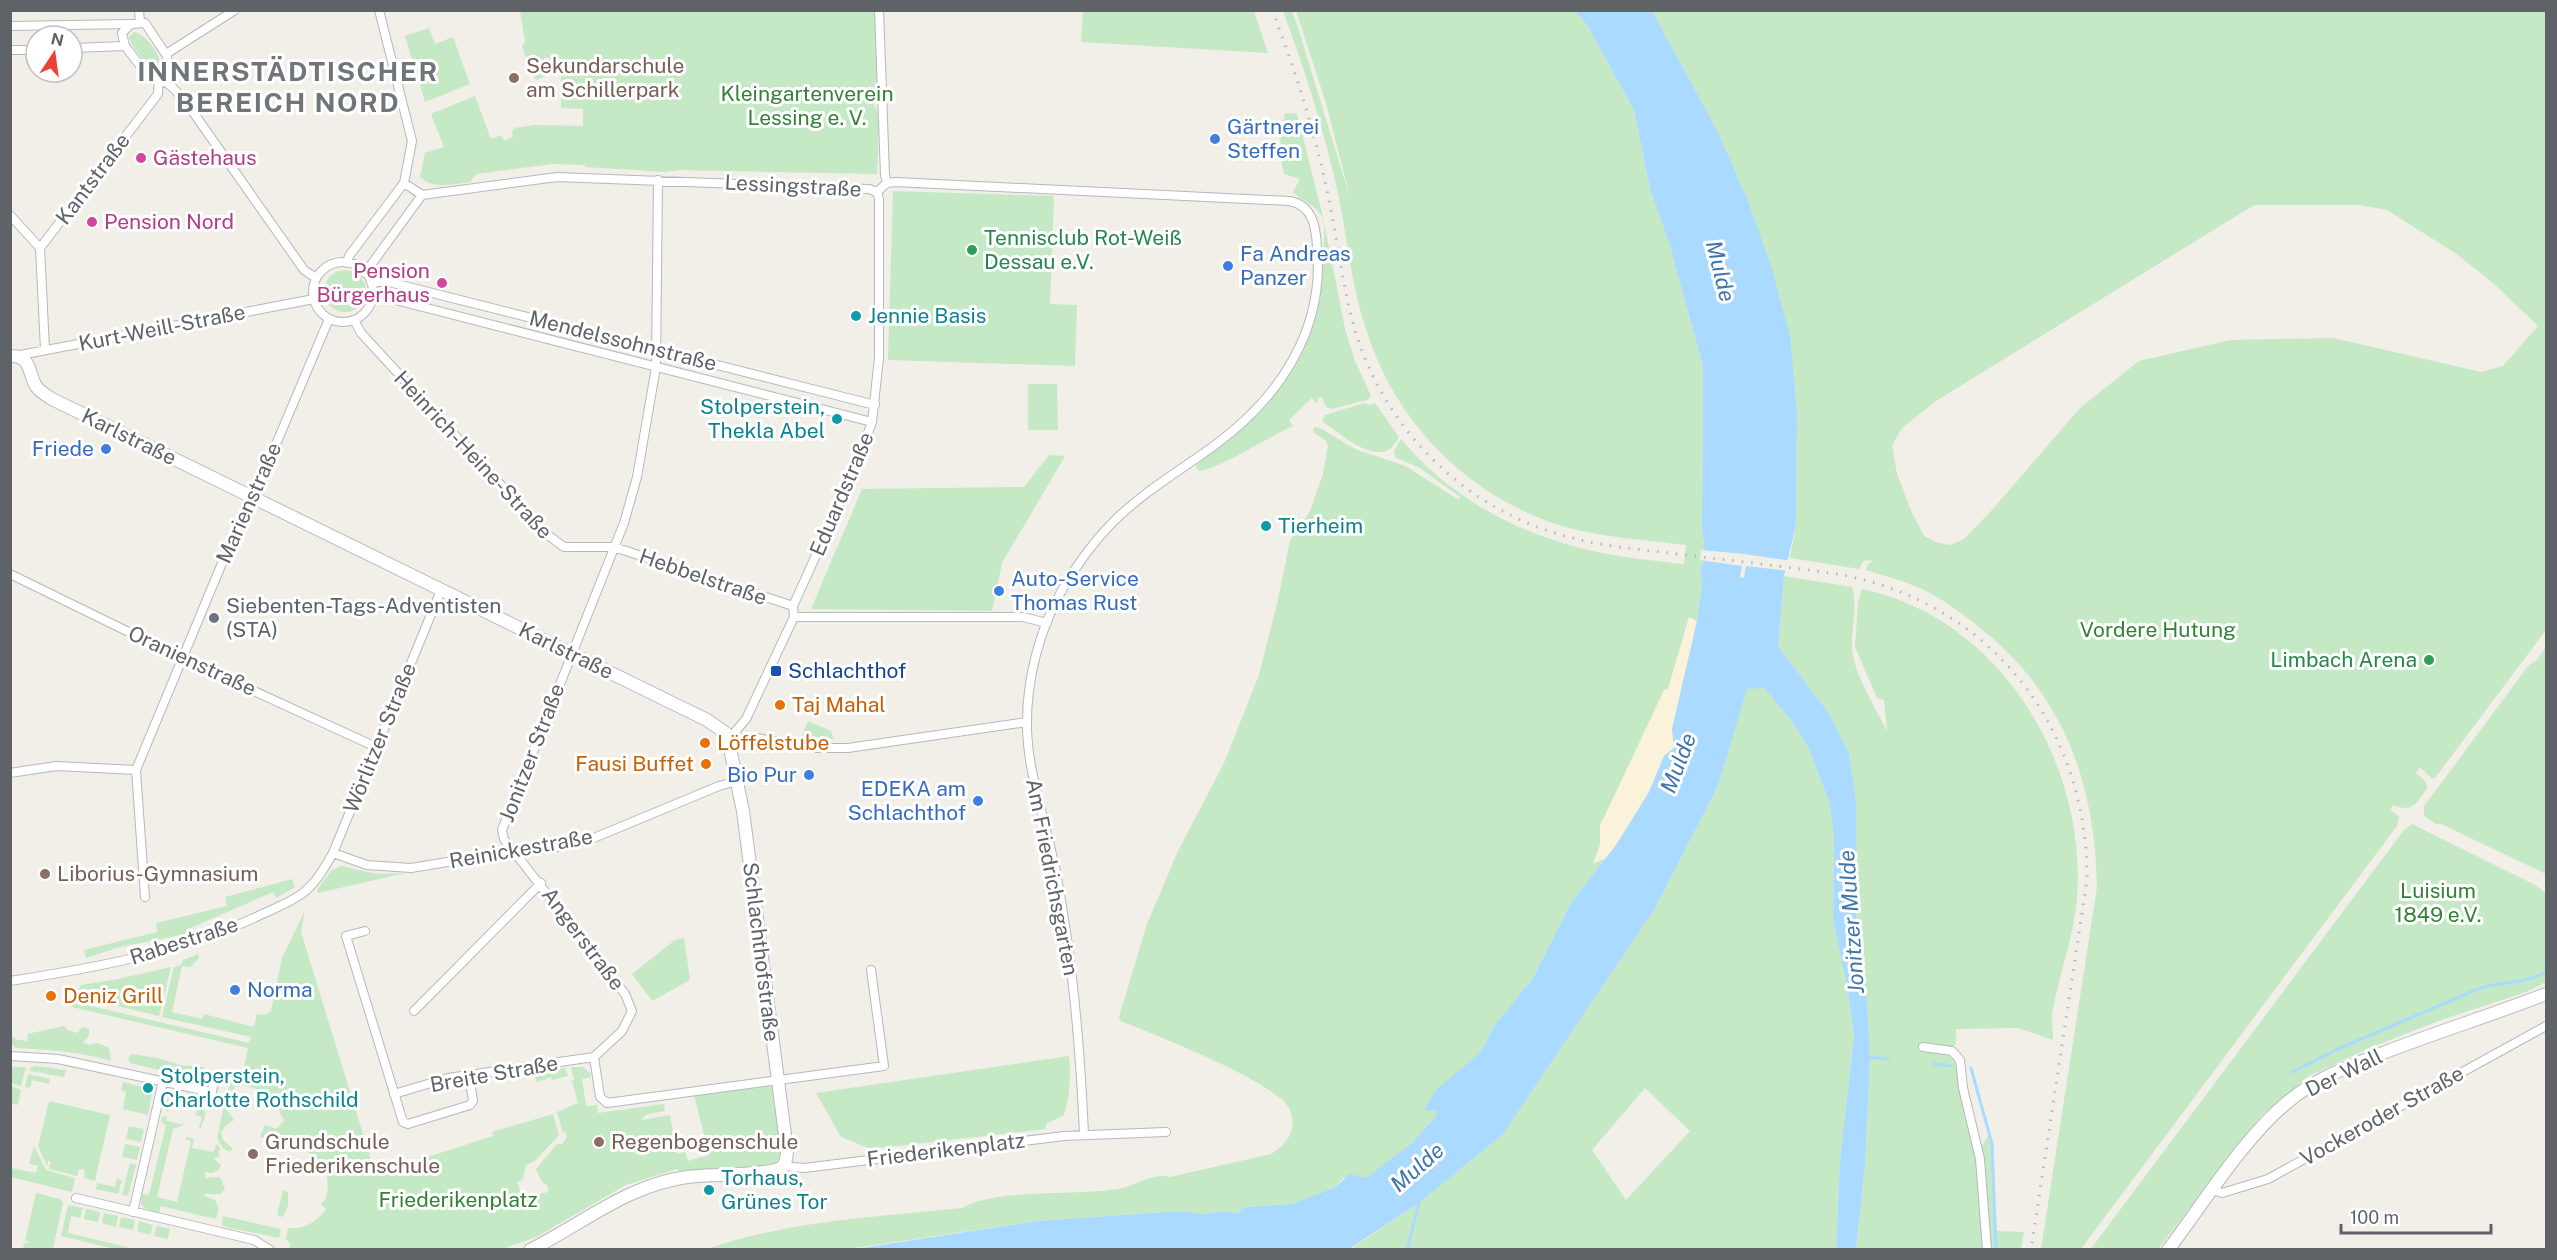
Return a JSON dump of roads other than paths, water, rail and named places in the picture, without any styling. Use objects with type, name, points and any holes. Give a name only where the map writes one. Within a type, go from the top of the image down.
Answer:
[{"type":"main road","name":"Karlstraße","points":[[13,356],[28,363],[36,386],[47,396],[717,725],[729,739]]},
{"type":"main road","name":"Schlachthofstraße","points":[[729,739],[743,811],[787,1150],[783,1166]]},
{"type":"main road","name":"Der Wall","points":[[2168,1250],[2266,1123],[2289,1101],[2315,1083],[2444,1029],[2547,994]]},
{"type":"main road","name":"Friederikenplatz","points":[[530,1250],[611,1203],[646,1187],[684,1177],[766,1172],[783,1166]]},
{"type":"street","points":[[139,10],[141,22]]},
{"type":"street","points":[[10,26],[141,22],[147,26],[166,54],[235,10]]},
{"type":"street","points":[[347,263],[404,183],[412,141],[379,10]]},
{"type":"street","points":[[879,10],[887,183]]},
{"type":"street","points":[[131,24],[122,33],[125,46],[148,76],[159,77],[170,84],[188,105],[304,270],[316,278]]},
{"type":"street","points":[[84,48],[125,46]]},
{"type":"street","name":"Kantstraße","points":[[40,248],[158,94],[159,77],[168,68],[166,54]]},
{"type":"street","name":"Lessingstraße","points":[[422,195],[557,177],[869,189],[877,192],[887,183],[1290,201]]},
{"type":"street","name":"Jonitzer Straße","points":[[514,851],[504,839],[502,830],[505,819],[614,547],[637,477],[656,367],[658,180]]},
{"type":"street","points":[[365,273],[422,195],[404,183]]},
{"type":"street","name":"Eduardstraße","points":[[793,606],[852,476],[872,422],[880,329],[879,199],[877,192]]},
{"type":"street","name":"Am Friedrichsgarten","points":[[1084,1134],[1081,1077],[1068,946],[1054,860],[1031,763],[1027,722],[1033,675],[1047,623],[1056,602],[1076,568],[1114,521],[1242,423],[1269,397],[1294,359],[1312,313],[1318,264],[1312,219],[1303,205],[1290,201]]},
{"type":"street","points":[[10,215],[40,248],[45,349]]},
{"type":"street","points":[[347,263],[355,265],[365,273],[371,282],[372,297],[366,311],[354,320],[341,322],[328,319],[321,313],[314,299],[313,288],[316,278],[329,265],[347,263]]},
{"type":"street","name":"Mendelssohnstraße","points":[[371,282],[389,282],[875,405]]},
{"type":"street","name":"Mendelssohnstraße","points":[[372,297],[380,296],[872,422]]},
{"type":"street","name":"Kurt-Weill-Straße","points":[[13,356],[314,299]]},
{"type":"street","name":"Marienstraße","points":[[145,897],[136,770],[232,539],[240,528],[328,319]]},
{"type":"street","name":"Heinrich-Heine-Straße","points":[[354,320],[361,333],[549,538],[564,547],[614,547]]},
{"type":"street","name":"Hebbelstraße","points":[[614,547],[793,606]]},
{"type":"street","name":"Oranienstraße","points":[[10,573],[183,658],[376,747]]},
{"type":"street","name":"Wörlitzer Straße","points":[[333,853],[441,590]]},
{"type":"street","points":[[729,739],[747,718],[795,617],[793,606]]},
{"type":"street","points":[[795,617],[1023,617],[1047,623]]},
{"type":"street","points":[[729,739],[757,738],[809,748],[848,748],[1027,722]]},
{"type":"street","points":[[10,773],[56,766],[136,770]]},
{"type":"street","name":"Reinickestraße","points":[[333,853],[367,865],[411,868],[514,851],[552,848],[589,840],[719,786],[737,782]]},
{"type":"street","name":"Angerstraße","points":[[514,851],[625,994],[632,1011],[622,1031],[594,1056]]},
{"type":"street","name":"Rabestraße","points":[[10,981],[87,969],[200,940],[278,907],[304,892],[321,874],[333,853]]},
{"type":"street","points":[[414,1011],[541,883]]},
{"type":"street","points":[[365,931],[346,936],[403,1122],[408,1124],[470,1105],[473,1101],[469,1075]]},
{"type":"street","points":[[594,1056],[600,1097],[608,1103],[884,1066],[871,970]]},
{"type":"street","name":"Vockeroder Straße","points":[[2213,1190],[2222,1193],[2268,1179],[2547,1026]]},
{"type":"street","points":[[1923,1047],[1953,1051],[1960,1060],[1963,1088],[1980,1159],[1987,1250]]},
{"type":"street","points":[[10,1056],[58,1059],[212,1092],[214,1081]]},
{"type":"street","name":"Breite Straße","points":[[394,1094],[448,1078],[594,1056]]},
{"type":"street","points":[[133,1212],[163,1082]]},
{"type":"street","name":"Friederikenplatz","points":[[783,1166],[804,1168],[1084,1134],[1166,1132]]},
{"type":"street","points":[[76,1198],[254,1240],[270,1250]]},
{"type":"water","points":[[1575,11],[1652,11],[1718,132],[1746,196],[1771,266],[1790,336],[1797,414],[1796,524],[1784,576],[1778,646],[1828,712],[1849,753],[1856,802],[1856,924],[1866,981],[1870,1059],[1865,1165],[1856,1249],[1836,1249],[1840,1160],[1854,1036],[1847,985],[1833,921],[1834,836],[1829,801],[1807,745],[1790,719],[1764,688],[1747,689],[1718,786],[1654,910],[1503,1134],[1419,1203],[1349,1249],[848,1250],[1037,1221],[1179,1211],[1203,1214],[1224,1211],[1237,1213],[1245,1207],[1291,1204],[1336,1187],[1349,1174],[1366,1178],[1412,1143],[1436,1116],[1436,1111],[1424,1110],[1436,1090],[1480,1053],[1494,1026],[1533,978],[1572,901],[1616,845],[1649,792],[1664,756],[1674,748],[1672,729],[1697,621],[1702,582],[1700,570],[1703,564],[1704,546],[1702,529],[1703,366],[1669,243],[1650,189],[1634,110],[1587,25]]},
{"type":"waterway","points":[[2292,1072],[2338,1049],[2478,989],[2522,981],[2546,972]]},
{"type":"waterway","points":[[1869,1057],[1888,1059]]},
{"type":"waterway","points":[[1934,1064],[1951,1066]]},
{"type":"waterway","points":[[1971,1068],[1992,1144],[1996,1250]]},
{"type":"waterway","points":[[1407,1250],[1419,1203]]},
{"type":"railway","points":[[1272,10],[1296,77],[1316,144],[1355,330],[1369,367],[1387,401],[1409,433],[1435,462],[1464,487],[1497,508],[1532,525],[1569,537],[1619,547],[1837,574],[1892,589],[1941,612],[1984,642],[2020,680],[2049,723],[2070,771],[2083,824],[2087,880],[2031,1250]]},
{"type":"place","name":"Sekundarschule am Schillerpark","points":[[514,78]]},
{"type":"place","name":"Gärtnerei Steffen","points":[[1215,139]]},
{"type":"place","name":"Gästehaus","points":[[141,158]]},
{"type":"place","name":"Pension Nord","points":[[92,222]]},
{"type":"place","name":"Tennisclub Rot-Weiß Dessau e.V.","points":[[972,250]]},
{"type":"place","name":"Fa Andreas Panzer","points":[[1228,266]]},
{"type":"place","name":"Pension Bürgerhaus","points":[[442,283]]},
{"type":"place","name":"Jennie Basis","points":[[856,316]]},
{"type":"place","name":"Stolperstein, Thekla Abel","points":[[837,419]]},
{"type":"place","name":"Friede","points":[[106,449]]},
{"type":"place","name":"Tierheim","points":[[1266,526]]},
{"type":"place","name":"Auto-Service Thomas Rust","points":[[999,591]]},
{"type":"place","name":"Siebenten-Tags-Adventisten (STA)","points":[[214,618]]},
{"type":"place","name":"Limbach Arena","points":[[2429,660]]},
{"type":"place","name":"Schlachthof","points":[[776,671]]},
{"type":"place","name":"Taj Mahal","points":[[780,705]]},
{"type":"place","name":"Löffelstube","points":[[705,743]]},
{"type":"place","name":"Fausi Buffet","points":[[706,764]]},
{"type":"place","name":"Bio Pur","points":[[809,775]]},
{"type":"place","name":"EDEKA am Schlachthof","points":[[978,801]]},
{"type":"place","name":"Liborius-Gymnasium","points":[[45,874]]},
{"type":"place","name":"Norma","points":[[235,990]]},
{"type":"place","name":"Deniz Grill","points":[[51,996]]},
{"type":"place","name":"Stolperstein, Charlotte Rothschild","points":[[148,1088]]},
{"type":"place","name":"Regenbogenschule","points":[[599,1142]]},
{"type":"place","name":"Grundschule Friederikenschule","points":[[253,1154]]},
{"type":"place","name":"Torhaus, Grünes Tor","points":[[709,1190]]},
{"type":"district","name":"INNERSTÄDTISCHER BEREICH NORD","points":[[288,88]]},
{"type":"park label","name":"Kleingartenverein Lessing e. V.","points":[[807,106]]},
{"type":"park label","name":"Vordere Hutung","points":[[2158,630]]},
{"type":"park label","name":"Luisium 1849 e.V.","points":[[2438,903]]},
{"type":"water label","name":"Mulde","points":[[1721,271]]},
{"type":"water label","name":"Mulde","points":[[1678,763]]},
{"type":"water label","name":"Jonitzer Mulde","points":[[1851,922]]},
{"type":"water label","name":"Mulde","points":[[1417,1167]]}]
